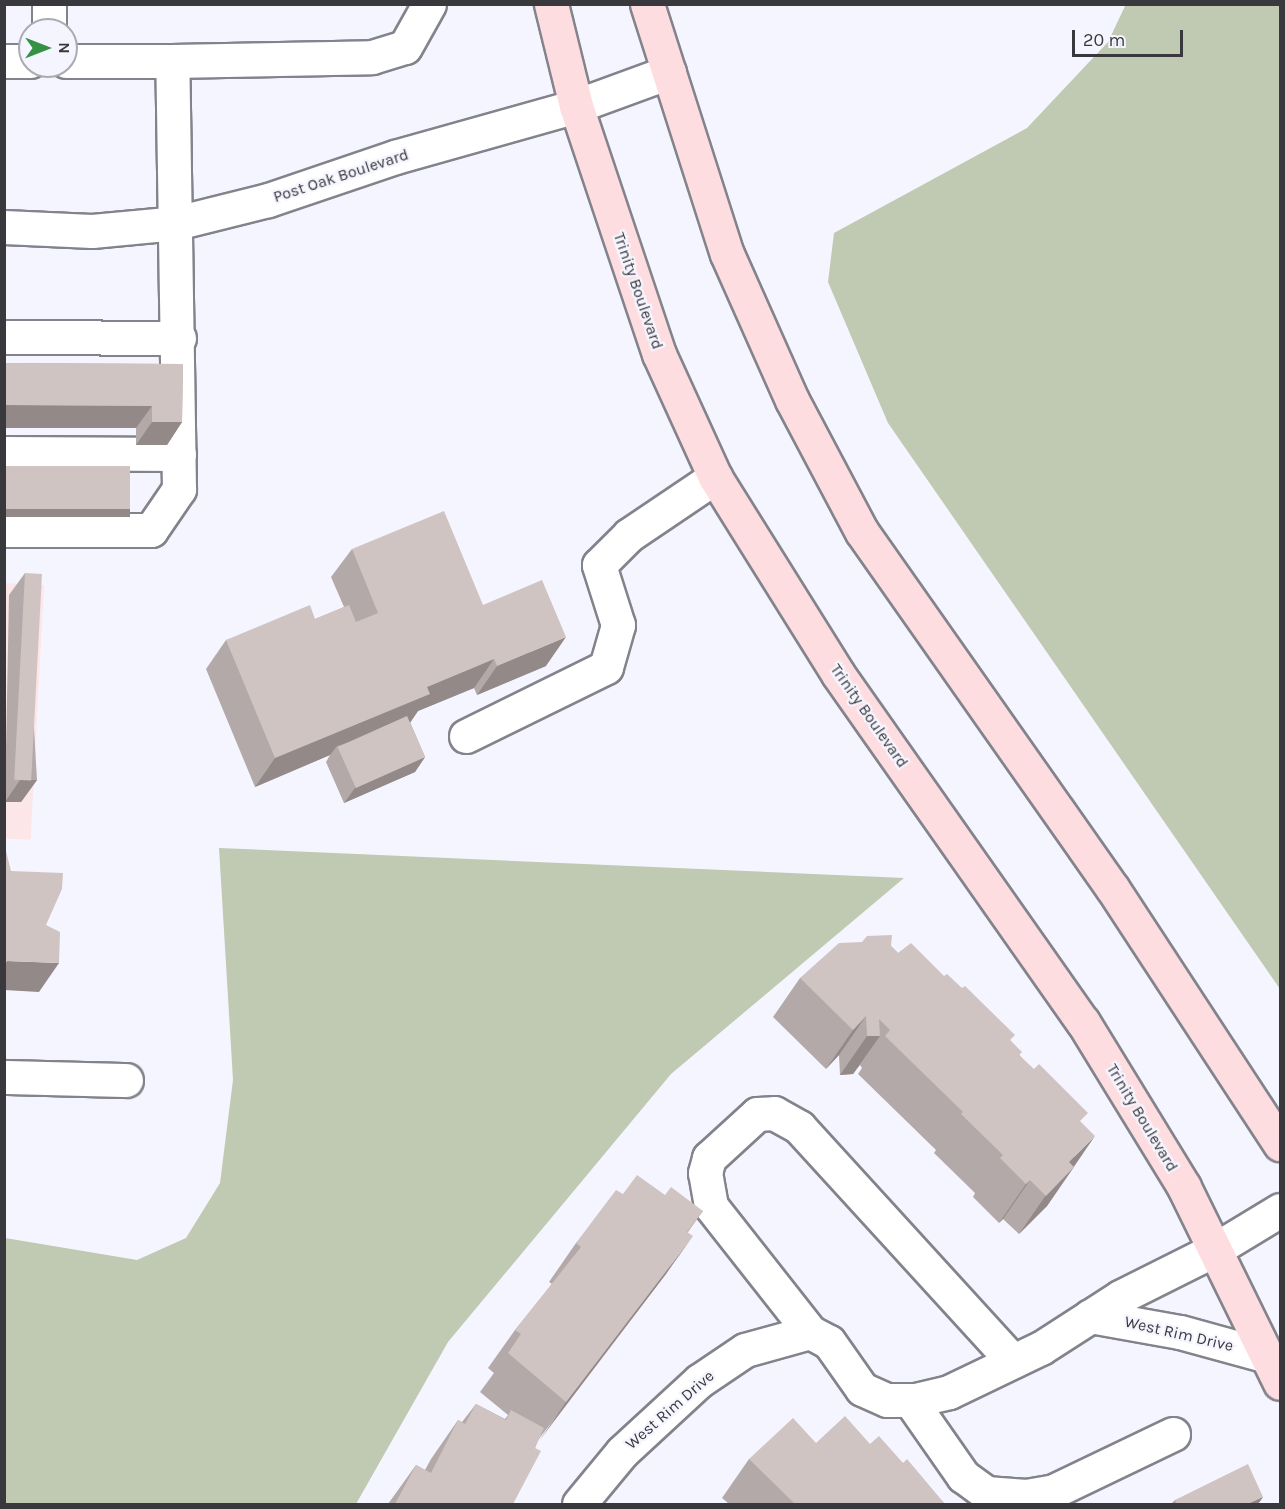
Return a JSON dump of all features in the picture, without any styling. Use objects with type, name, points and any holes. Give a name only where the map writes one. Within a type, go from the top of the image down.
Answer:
[{"type":"main road","name":"Trinity Boulevard","points":[[551,4],[576,105],[659,354],[716,477],[838,674],[1083,1022],[1184,1187],[1274,1369]]},
{"type":"main road","points":[[647,4],[727,254],[792,400],[862,532],[1113,889],[1281,1144]]},
{"type":"street","points":[[78,61],[372,57],[405,47],[429,4]]},
{"type":"street","points":[[35,525],[89,524],[151,531],[179,489],[179,338],[171,61]]},
{"type":"street","name":"Post Oak Boulevard","points":[[4,227],[92,231],[176,223],[268,200],[395,158],[576,105],[669,72]]},
{"type":"street","points":[[51,350],[179,338]]},
{"type":"street","points":[[37,452],[179,454]]},
{"type":"street","points":[[466,736],[606,667],[618,625],[599,565],[629,535],[716,477]]},
{"type":"street","points":[[4,1077],[126,1080]]},
{"type":"street","points":[[810,1332],[711,1206],[705,1173],[709,1158],[757,1114],[774,1113],[798,1127],[1013,1361]]},
{"type":"street","name":"West Rim Drive","points":[[579,1504],[622,1452],[699,1382],[745,1350],[810,1332],[829,1342],[862,1389],[887,1400],[910,1400],[949,1392],[1013,1361],[1120,1297],[1214,1250],[1281,1210]]},
{"type":"street","name":"West Rim Drive","points":[[1090,1316],[1180,1332],[1274,1369]]},
{"type":"street","points":[[910,1400],[963,1476],[986,1493],[1026,1496],[1054,1491],[1173,1434]]},
{"type":"shaded area","points":[[4,583],[44,585],[31,840],[4,838]]},
{"type":"green space","points":[[1126,4],[1280,5],[1280,989],[888,423],[828,282],[834,233],[1027,128],[1108,42]]},
{"type":"green space","points":[[219,848],[904,878],[671,1074],[448,1342],[356,1504],[5,1504],[5,1238],[137,1260],[186,1238],[220,1183],[233,1080]]},
{"type":"building","points":[[4,363],[183,364],[182,422],[152,422],[152,406],[4,405]]},
{"type":"building","points":[[4,466],[130,466],[130,509],[4,509]]},
{"type":"building","points":[[444,511],[483,605],[542,580],[566,637],[497,666],[494,659],[427,687],[430,694],[275,758],[226,640],[310,605],[315,619],[349,605],[356,622],[378,613],[352,549]]},
{"type":"building","points":[[25,573],[42,574],[31,781],[14,780]]},
{"type":"building","points":[[407,716],[425,757],[356,788],[338,747]]},
{"type":"building","points":[[4,851],[6,851],[11,871],[63,873],[62,889],[46,925],[60,932],[59,963],[7,961],[4,966]]},
{"type":"building","points":[[892,935],[891,946],[898,953],[911,943],[944,976],[947,974],[962,988],[965,986],[1015,1035],[1010,1040],[1022,1052],[1019,1055],[1034,1069],[1039,1064],[1088,1113],[1080,1121],[1095,1136],[1069,1162],[1074,1167],[1046,1196],[1030,1180],[1026,1184],[1000,1158],[1003,1155],[961,1114],[963,1112],[885,1036],[890,1030],[879,1019],[880,1036],[867,1036],[866,1016],[853,1030],[800,978],[839,943],[862,942],[867,936]]},
{"type":"building","points":[[637,1175],[665,1195],[671,1187],[703,1211],[687,1232],[693,1236],[566,1402],[508,1353],[521,1334],[515,1330],[581,1247],[576,1243],[616,1190],[623,1194]]},
{"type":"building","points":[[476,1404],[506,1420],[511,1410],[544,1428],[535,1448],[541,1451],[513,1504],[395,1504],[416,1465],[431,1473],[458,1420],[465,1424]]},
{"type":"building","points":[[845,1416],[870,1444],[879,1436],[903,1463],[907,1459],[945,1504],[795,1504],[749,1459],[793,1418],[816,1443]]},
{"type":"building","points":[[1248,1464],[1263,1497],[1250,1504],[1177,1504],[1175,1500]]}]
